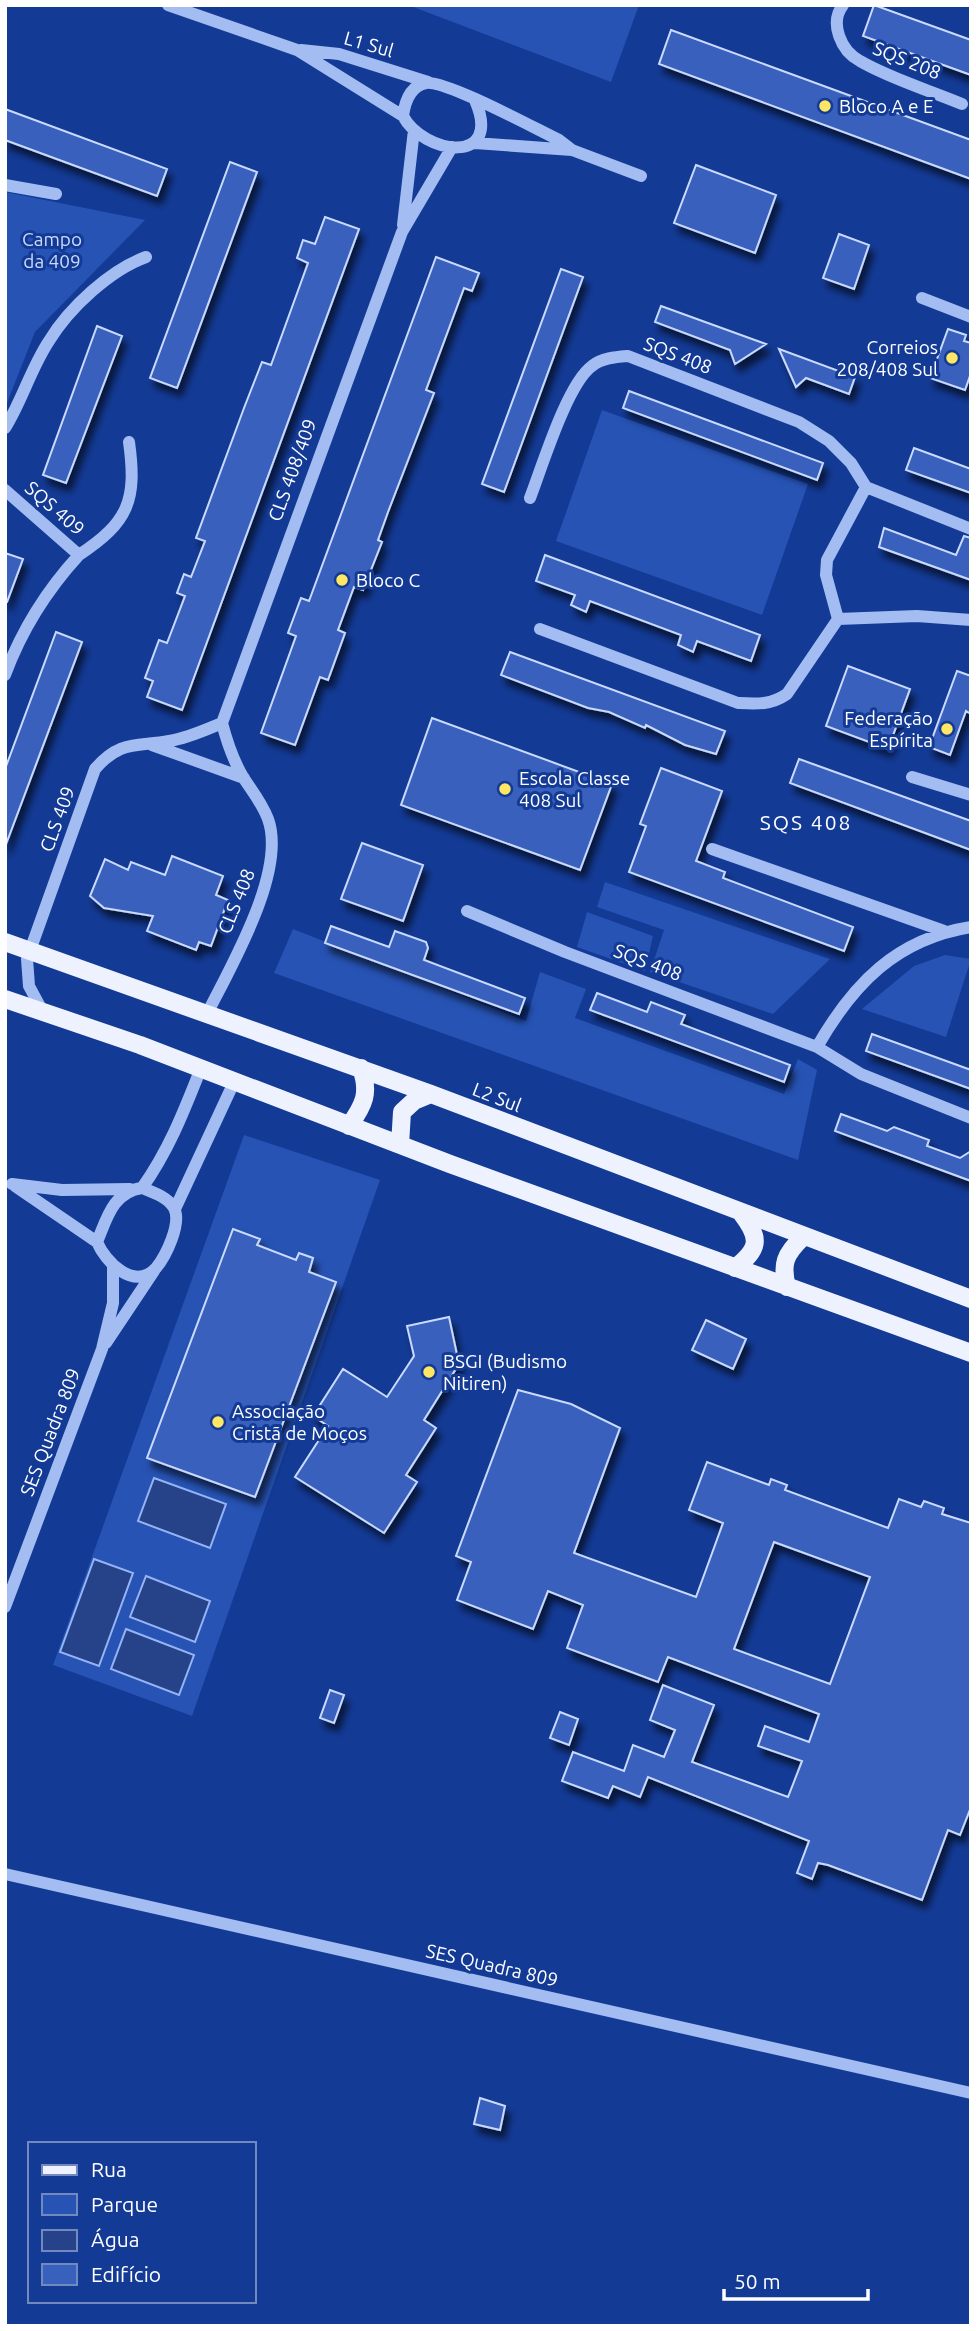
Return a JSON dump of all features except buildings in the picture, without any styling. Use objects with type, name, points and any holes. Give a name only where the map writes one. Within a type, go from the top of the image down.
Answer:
[{"type":"main road","name":"L2 Sul","points":[[5,942],[361,1068],[742,1214],[971,1298]]},
{"type":"main road","points":[[5,999],[234,1080],[400,1145],[971,1353]]},
{"type":"main road","points":[[349,1126],[365,1101],[366,1082],[361,1068]]},
{"type":"main road","points":[[400,1145],[402,1112],[414,1101],[431,1094]]},
{"type":"main road","points":[[735,1268],[747,1259],[755,1244],[754,1229],[742,1214]]},
{"type":"main road","points":[[787,1287],[782,1268],[786,1256],[803,1237]]},
{"type":"street","name":"L1 Sul","points":[[168,5],[297,50],[403,116]]},
{"type":"street","name":"SQS 208","points":[[843,5],[837,13],[836,30],[857,60],[962,104]]},
{"type":"street","name":"L1 Sul","points":[[297,50],[339,54],[428,82]]},
{"type":"street","points":[[572,150],[559,140],[455,90],[428,82],[416,86],[410,93],[403,116],[414,130],[432,141],[452,147],[465,148],[475,143],[572,150],[641,176]]},
{"type":"street","points":[[475,100],[482,123],[475,143]]},
{"type":"street","name":"CLS 408/409","points":[[402,232],[414,130]]},
{"type":"street","name":"CLS 408/409","points":[[222,723],[402,232],[452,147]]},
{"type":"street","points":[[5,185],[56,194]]},
{"type":"street","points":[[5,428],[55,333],[117,273],[146,257]]},
{"type":"street","points":[[922,298],[971,317]]},
{"type":"street","name":"SQS 408","points":[[530,498],[576,382],[592,365],[610,358],[628,356],[799,422],[851,463],[866,487]]},
{"type":"street","name":"SQS 409","points":[[5,675],[34,611],[54,582],[79,555],[102,540],[123,519],[131,497],[133,470],[129,442]]},
{"type":"street","points":[[540,629],[738,703],[776,702],[787,694],[838,619],[826,575],[827,560],[866,487],[971,529]]},
{"type":"street","name":"SQS 409","points":[[5,490],[79,555]]},
{"type":"street","points":[[838,619],[917,616],[971,620]]},
{"type":"street","name":"CLS 409","points":[[43,1013],[29,986],[26,966],[29,951],[95,769],[113,752],[126,745],[191,736],[222,723]]},
{"type":"street","name":"CLS 408","points":[[207,1014],[256,908],[271,865],[272,836],[268,819],[227,744],[222,723]]},
{"type":"street","points":[[147,743],[244,778]]},
{"type":"street","points":[[912,777],[971,795]]},
{"type":"street","points":[[712,849],[944,931]]},
{"type":"street","name":"SQS 408","points":[[467,911],[565,952],[817,1047],[861,1074],[971,1118]]},
{"type":"street","points":[[817,1047],[840,1007],[858,985],[897,957],[944,931],[971,927]]},
{"type":"street","points":[[97,1242],[110,1209],[136,1189],[162,1159],[176,1132],[201,1068]]},
{"type":"street","points":[[9,1183],[97,1242],[113,1267],[136,1275],[147,1274],[155,1268],[175,1229],[175,1209],[234,1080]]},
{"type":"street","points":[[9,1183],[62,1190],[136,1189],[175,1209]]},
{"type":"street","name":"SES Quadra 809","points":[[5,1607],[102,1349],[113,1303],[113,1267]]},
{"type":"street","name":"SES Quadra 809","points":[[102,1349],[155,1268]]},
{"type":"street","name":"SES Quadra 809","points":[[5,1874],[971,2093]]},
{"type":"green space","points":[[408,5],[639,5],[611,82]]},
{"type":"green space","name":"Campo da 409","points":[[5,192],[145,220],[35,332],[5,408]]},
{"type":"green space","points":[[602,410],[808,484],[762,615],[556,541]]},
{"type":"green space","points":[[605,882],[830,959],[773,1014],[650,972],[664,930],[597,907]]},
{"type":"green space","points":[[587,912],[653,936],[645,971],[577,947]]},
{"type":"green space","points":[[293,929],[526,1021],[540,972],[586,989],[575,1018],[784,1094],[798,1059],[817,1070],[798,1160],[274,973]]},
{"type":"green space","points":[[945,955],[971,959],[946,1037],[862,1009],[914,966]]},
{"type":"green space","name":"Associação Cristã de Moços","points":[[244,1135],[380,1180],[192,1716],[53,1665]]},
{"type":"water","points":[[154,1478],[226,1504],[210,1548],[138,1521]]},
{"type":"water","points":[[94,1559],[133,1573],[99,1666],[60,1652]]},
{"type":"water","points":[[146,1576],[210,1601],[195,1642],[130,1617]]},
{"type":"water","points":[[126,1629],[194,1655],[179,1695],[111,1669]]},
{"type":"place","name":"Bloco A e E","points":[[825,106]]},
{"type":"place","name":"Correios 208/408 Sul","points":[[952,358]]},
{"type":"place","name":"Bloco C","points":[[342,580]]},
{"type":"place","name":"Federação Espírita","points":[[947,729]]},
{"type":"place","name":"Escola Classe 408 Sul","points":[[505,789]]},
{"type":"place","name":"BSGI (Budismo Nitiren)","points":[[429,1372]]},
{"type":"place","name":"Associação Cristã de Moços","points":[[218,1422]]},
{"type":"district","name":"SQS 408","points":[[806,822]]}]
